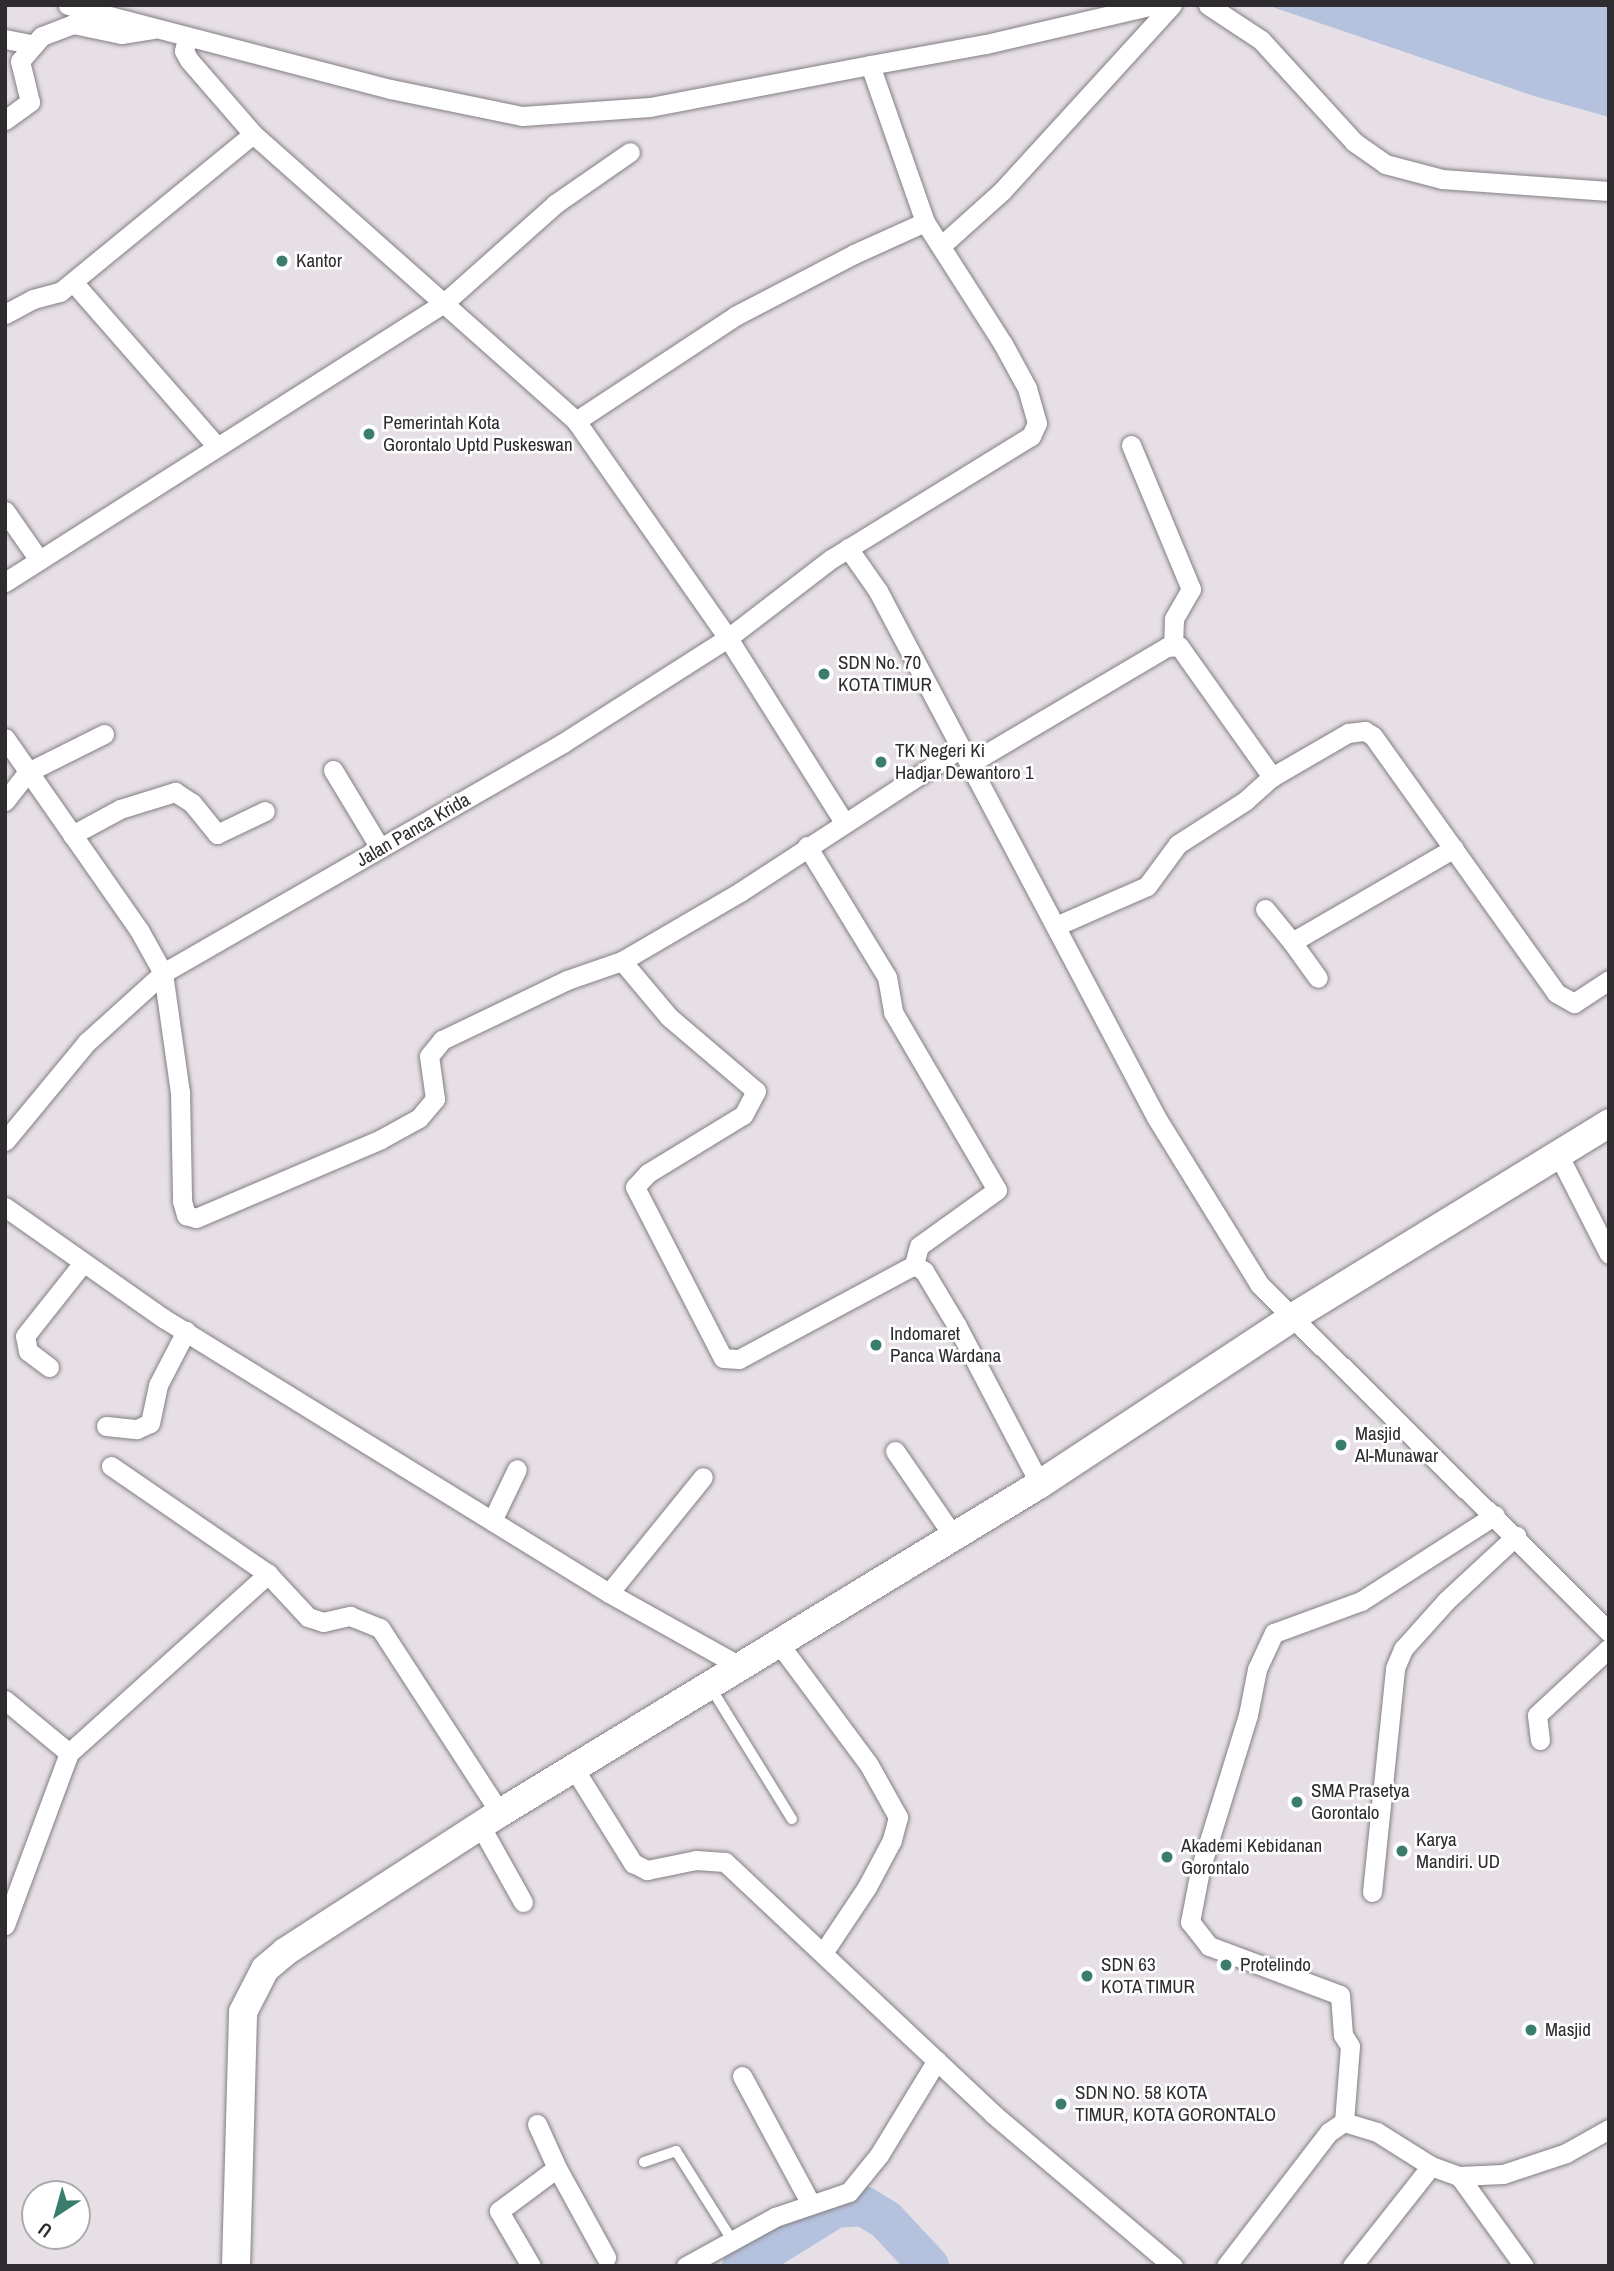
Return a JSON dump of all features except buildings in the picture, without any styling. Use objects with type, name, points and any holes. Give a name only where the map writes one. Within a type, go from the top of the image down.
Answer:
[{"type":"street","points":[[68,5],[390,89],[522,116],[650,107],[986,44],[1154,5]]},
{"type":"street","points":[[943,244],[1002,191],[1171,5]]},
{"type":"street","points":[[1208,5],[1261,40],[1354,142],[1385,164],[1442,179],[1609,191]]},
{"type":"street","points":[[5,120],[30,102],[20,61],[31,44],[73,23],[121,34],[158,28]]},
{"type":"street","points":[[187,38],[189,60],[254,134],[576,421],[728,638],[844,822]]},
{"type":"street","points":[[5,39],[31,44]]},
{"type":"street","name":"Jalan Panca Krida","points":[[5,1141],[87,1042],[163,973],[563,743],[728,638],[848,548],[1031,436],[1037,423],[1027,388],[943,244],[926,222],[870,65]]},
{"type":"street","points":[[5,314],[33,299],[60,292],[254,134]]},
{"type":"street","points":[[5,582],[215,444],[444,303],[555,204],[630,152]]},
{"type":"street","points":[[576,421],[747,310],[926,222]]},
{"type":"street","points":[[73,282],[215,444]]},
{"type":"street","points":[[1131,444],[1191,589],[1174,620],[1173,646]]},
{"type":"street","points":[[5,511],[39,560]]},
{"type":"street","points":[[848,548],[878,591],[1192,1182],[1259,1284],[1495,1515],[1609,1632]]},
{"type":"street","points":[[5,738],[139,930],[163,973],[180,1092],[182,1201],[186,1215],[196,1218],[409,1124],[430,1110],[435,1099],[429,1056],[442,1040],[556,985],[622,961],[844,822],[1173,646],[1185,650],[1272,777]]},
{"type":"street","points":[[1056,926],[1147,886],[1178,844],[1245,801],[1272,777],[1348,733],[1364,731],[1384,748],[1563,1000],[1574,1003],[1609,981]]},
{"type":"street","points":[[5,802],[29,772],[104,734]]},
{"type":"street","points":[[333,770],[380,848]]},
{"type":"street","points":[[72,835],[120,809],[175,792],[192,803],[217,834],[265,811]]},
{"type":"street","points":[[622,961],[669,1017],[756,1091],[743,1115],[648,1173],[635,1187],[723,1358],[739,1359],[914,1265],[919,1245],[997,1190],[893,1012],[887,977],[807,846]]},
{"type":"street","points":[[1292,942],[1454,848]]},
{"type":"street","points":[[1265,909],[1318,978]]},
{"type":"street","points":[[236,2266],[242,2174],[243,2012],[265,1969],[285,1952],[491,1820],[1040,1484],[1293,1317],[1609,1123]]},
{"type":"street","points":[[1558,1154],[1609,1254]]},
{"type":"street","points":[[5,1207],[82,1264],[186,1331],[493,1518],[609,1593],[743,1668]]},
{"type":"street","points":[[49,1367],[28,1352],[25,1336],[82,1264]]},
{"type":"street","points":[[914,1265],[924,1272],[957,1326],[1040,1484]]},
{"type":"street","points":[[106,1426],[137,1429],[150,1423],[158,1385],[186,1331]]},
{"type":"street","points":[[895,1451],[954,1537]]},
{"type":"street","points":[[111,1466],[268,1574],[314,1621],[350,1616],[380,1628],[491,1820],[523,1902]]},
{"type":"street","points":[[493,1518],[517,1468]]},
{"type":"street","points":[[609,1593],[703,1477]]},
{"type":"street","points":[[1226,2266],[1329,2132],[1344,2122],[1350,2068],[1342,1999],[1209,1946],[1190,1922],[1200,1870],[1248,1715],[1257,1669],[1274,1633],[1361,1601],[1495,1515]]},
{"type":"street","points":[[1373,1892],[1390,1691],[1399,1659],[1446,1601],[1516,1536]]},
{"type":"street","points":[[5,1925],[69,1753],[268,1574]]},
{"type":"street","points":[[780,1645],[869,1765],[898,1817],[892,1840],[867,1887],[823,1953]]},
{"type":"street","points":[[1540,1740],[1537,1715],[1609,1648]]},
{"type":"street","points":[[5,1700],[69,1753]]},
{"type":"street","points":[[575,1770],[639,1868],[653,1870],[711,1859],[725,1862],[937,2060],[1173,2266]]},
{"type":"street","points":[[686,2266],[811,2204],[849,2192],[879,2155],[937,2060]]},
{"type":"street","points":[[742,2076],[811,2204]]},
{"type":"street","points":[[1344,2122],[1377,2132],[1431,2166],[1459,2176],[1503,2174],[1566,2153],[1609,2129]]},
{"type":"street","points":[[537,2124],[557,2168],[606,2257]]},
{"type":"street","points":[[1352,2266],[1431,2166]]},
{"type":"street","points":[[531,2266],[499,2211],[557,2168]]},
{"type":"street","points":[[1459,2176],[1524,2266]]},
{"type":"lane","points":[[711,1687],[792,1819]]},
{"type":"lane","points":[[644,2162],[676,2151],[732,2241]]},
{"type":"water","points":[[1266,5],[1609,5],[1609,117],[1534,96]]},
{"type":"waterway","points":[[742,2266],[835,2208],[863,2206],[886,2220],[929,2266]]},
{"type":"place","name":"Kantor","points":[[282,261]]},
{"type":"place","name":"Pemerintah Kota Gorontalo Uptd Puskeswan","points":[[369,434]]},
{"type":"place","name":"SDN No. 70 KOTA TIMUR","points":[[824,674]]},
{"type":"place","name":"TK Negeri Ki Hadjar Dewantoro 1","points":[[881,762]]},
{"type":"place","name":"Indomaret Panca Wardana","points":[[876,1345]]},
{"type":"place","name":"Masjid Al-Munawar","points":[[1341,1445]]},
{"type":"place","name":"SMA Prasetya Gorontalo","points":[[1297,1802]]},
{"type":"place","name":"Karya Mandiri. UD","points":[[1402,1851]]},
{"type":"place","name":"Akademi Kebidanan Gorontalo","points":[[1167,1857]]},
{"type":"place","name":"Protelindo","points":[[1226,1965]]},
{"type":"place","name":"SDN 63 KOTA TIMUR","points":[[1087,1976]]},
{"type":"place","name":"Masjid","points":[[1531,2030]]},
{"type":"place","name":"SDN NO. 58 KOTA TIMUR, KOTA GORONTALO","points":[[1061,2104]]}]
